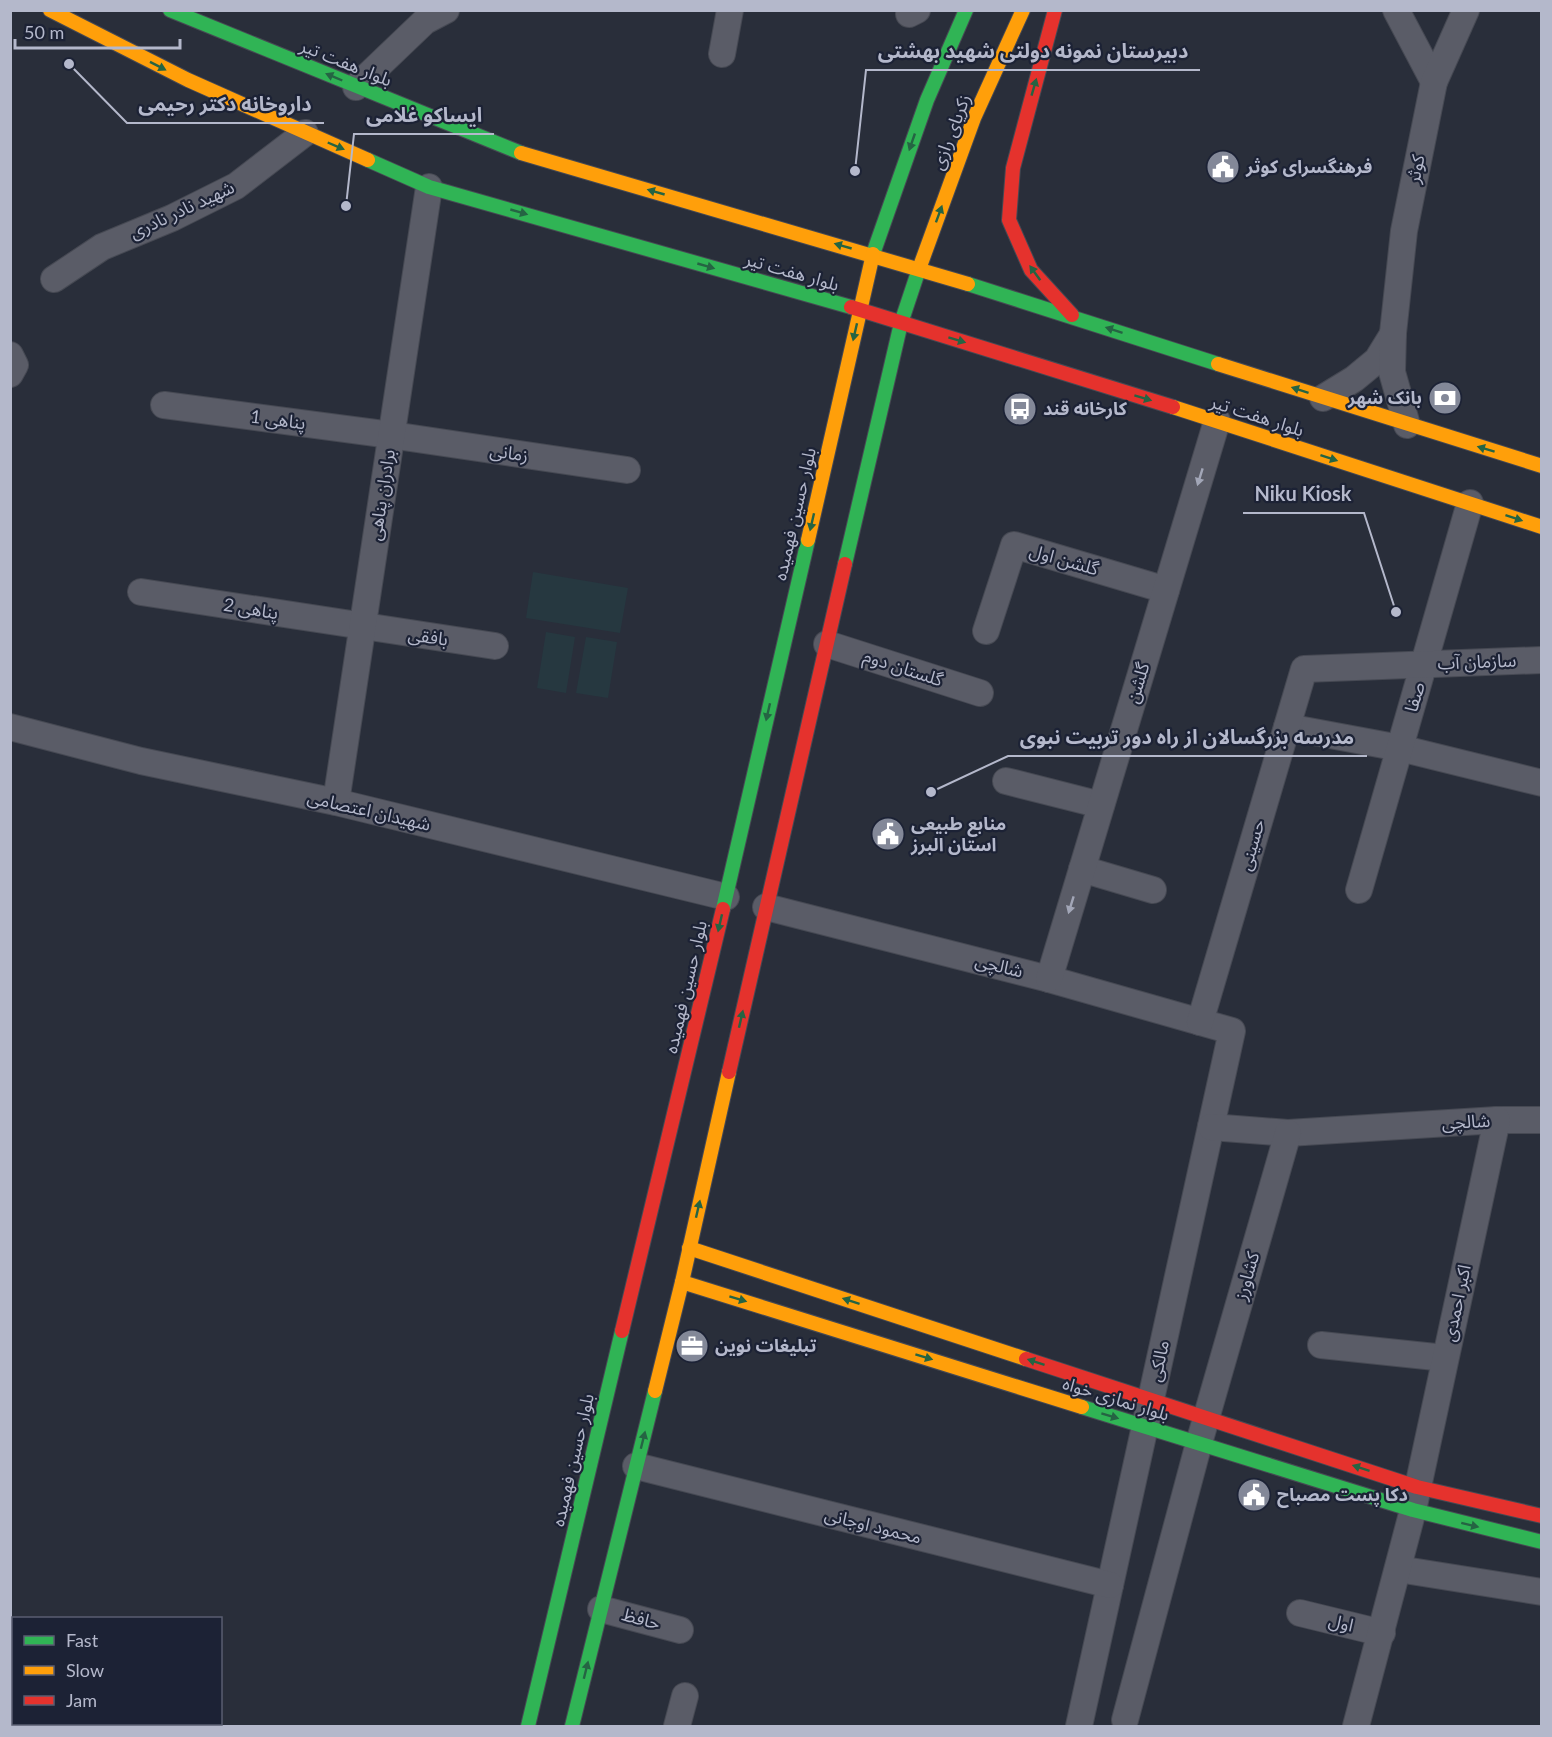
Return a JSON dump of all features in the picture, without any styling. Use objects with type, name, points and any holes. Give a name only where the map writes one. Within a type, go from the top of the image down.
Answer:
[{"type":"main road","name":"بلوار هفت تیر","points":[[50,10],[188,80],[429,187],[901,322],[1217,421],[1542,527]]},
{"type":"main road","name":"بلوار هفت تیر","points":[[170,10],[523,154],[873,255],[1073,316],[1407,425],[1542,466]]},
{"type":"main road","name":"زکریای رازی","points":[[873,255],[927,100],[966,10]]},
{"type":"main road","name":"زکریای رازی","points":[[901,322],[974,118],[1023,10]]},
{"type":"main road","points":[[1055,10],[1013,168],[1009,219],[1031,270],[1073,316]]},
{"type":"main road","points":[[927,100],[931,120],[936,123]]},
{"type":"main road","points":[[955,129],[974,118]]},
{"type":"main road","name":"بلوار حسین فهمیده","points":[[528,1726],[726,897],[873,255]]},
{"type":"main road","points":[[572,1726],[682,1282],[901,322]]},
{"type":"main road","name":"بلوار نمازی خواه","points":[[689,1248],[1207,1418],[1415,1498],[1542,1542]]},
{"type":"main road","name":"بلوار نمازی خواه","points":[[682,1282],[1199,1443],[1415,1498],[1542,1516]]},
{"type":"street","points":[[356,87],[425,21],[446,10]]},
{"type":"street","points":[[722,54],[730,10]]},
{"type":"street","points":[[1396,10],[1434,82]]},
{"type":"street","name":"کوثر","points":[[1407,425],[1392,372],[1393,333],[1404,231],[1434,82],[1466,10]]},
{"type":"street","name":"شهید نادر نادری","points":[[54,279],[102,247],[172,218],[236,186],[305,133]]},
{"type":"street","name":"برادران پناهی","points":[[336,802],[429,187]]},
{"type":"street","points":[[1323,398],[1354,379],[1377,360],[1393,333]]},
{"type":"street","name":"پناهی 1","points":[[164,405],[391,435]]},
{"type":"street","name":"گلشن","points":[[1049,979],[1217,421]]},
{"type":"street","name":"زمانی","points":[[391,435],[627,470]]},
{"type":"street","name":"صفا","points":[[1359,890],[1470,503]]},
{"type":"street","name":"گلشن اول","points":[[986,631],[1014,545],[1166,590]]},
{"type":"street","name":"پناهی 2","points":[[141,592],[362,627]]},
{"type":"street","name":"بافقی","points":[[362,627],[495,646]]},
{"type":"street","name":"گلستان دوم","points":[[827,644],[980,693]]},
{"type":"street","name":"سازمان آب","points":[[1304,669],[1542,660]]},
{"type":"street","name":"حسینی","points":[[1200,1022],[1304,669]]},
{"type":"street","name":"شهیدان اعتصامی","points":[[10,728],[141,761],[336,802],[726,897]]},
{"type":"street","points":[[1287,728],[1400,748],[1542,783]]},
{"type":"street","points":[[1006,781],[1101,805]]},
{"type":"street","points":[[1082,869],[1153,890]]},
{"type":"street","name":"شالچی","points":[[766,907],[1049,979],[1232,1031]]},
{"type":"street","name":"مالکی","points":[[1079,1726],[1232,1031]]},
{"type":"street","name":"شالچی","points":[[1211,1127],[1288,1133],[1497,1120],[1542,1120]]},
{"type":"street","name":"اکبر احمدی","points":[[1356,1726],[1382,1633],[1415,1498],[1497,1120]]},
{"type":"street","name":"کشاورز","points":[[1125,1720],[1199,1443],[1288,1133]]},
{"type":"street","points":[[1321,1345],[1445,1358]]},
{"type":"street","name":"محمود اوجانی","points":[[636,1466],[1110,1586]]},
{"type":"street","points":[[1398,1569],[1542,1592]]},
{"type":"street","name":"حافظ","points":[[601,1609],[680,1630]]},
{"type":"street","name":"اول","points":[[1300,1613],[1382,1633]]},
{"type":"street","points":[[677,1726],[685,1696]]},
{"type":"shaded area","points":[[533,572],[628,588],[620,633],[526,618]]},
{"type":"shaded area","points":[[546,632],[575,637],[566,693],[537,688]]},
{"type":"shaded area","points":[[586,637],[617,642],[608,698],[576,693]]},
{"type":"traffic: fast","points":[[170,10],[521,153]]},
{"type":"traffic: fast","points":[[873,254],[927,100],[966,10]]},
{"type":"traffic: fast","points":[[368,160],[429,187],[851,307]]},
{"type":"traffic: fast","points":[[845,564],[901,323],[919,269]]},
{"type":"traffic: fast","points":[[968,284],[1218,364]]},
{"type":"traffic: fast","points":[[723,909],[808,540]]},
{"type":"traffic: fast","points":[[528,1726],[622,1331]]},
{"type":"traffic: fast","points":[[572,1726],[655,1391]]},
{"type":"traffic: fast","points":[[1082,1407],[1413,1510],[1542,1542]]},
{"type":"traffic: slow","points":[[50,10],[188,80],[368,160]]},
{"type":"traffic: slow","points":[[919,269],[974,118],[1023,10]]},
{"type":"traffic: slow","points":[[521,153],[968,284]]},
{"type":"traffic: slow","points":[[808,540],[873,254]]},
{"type":"traffic: slow","points":[[1218,364],[1542,466]]},
{"type":"traffic: slow","points":[[1173,407],[1542,527]]},
{"type":"traffic: slow","points":[[655,1391],[729,1072]]},
{"type":"traffic: slow","points":[[689,1248],[1026,1359]]},
{"type":"traffic: slow","points":[[682,1282],[1082,1407]]},
{"type":"traffic: jam","points":[[1055,10],[1013,168],[1009,220],[1031,270],[1072,315]]},
{"type":"traffic: jam","points":[[851,307],[1173,407]]},
{"type":"traffic: jam","points":[[729,1072],[845,564]]},
{"type":"traffic: jam","points":[[622,1331],[723,909]]},
{"type":"traffic: jam","points":[[1026,1359],[1417,1487],[1542,1516]]},
{"type":"place","name":"داروخانه دکتر رحیمی","points":[[69,64]]},
{"type":"place","name":"فرهنگسرای کوثر","points":[[1223,167]]},
{"type":"place","name":"دبیرستان نمونه دولتی شهید بهشتی","points":[[855,171]]},
{"type":"place","name":"ایساکو غلامی","points":[[346,206]]},
{"type":"place","name":"بانک شهر","points":[[1445,398]]},
{"type":"place","name":"کارخانه قند","points":[[1020,409]]},
{"type":"place","name":"Niku Kiosk","points":[[1396,612]]},
{"type":"place","name":"مدرسه بزرگسالان از راه دور تربیت نبوی","points":[[931,792]]},
{"type":"place","name":"منابع طبیعی استان البرز","points":[[888,834]]},
{"type":"place","name":"تبلیغات نوین","points":[[692,1346]]},
{"type":"place","name":"دکا پست مصباح","points":[[1254,1495]]}]
